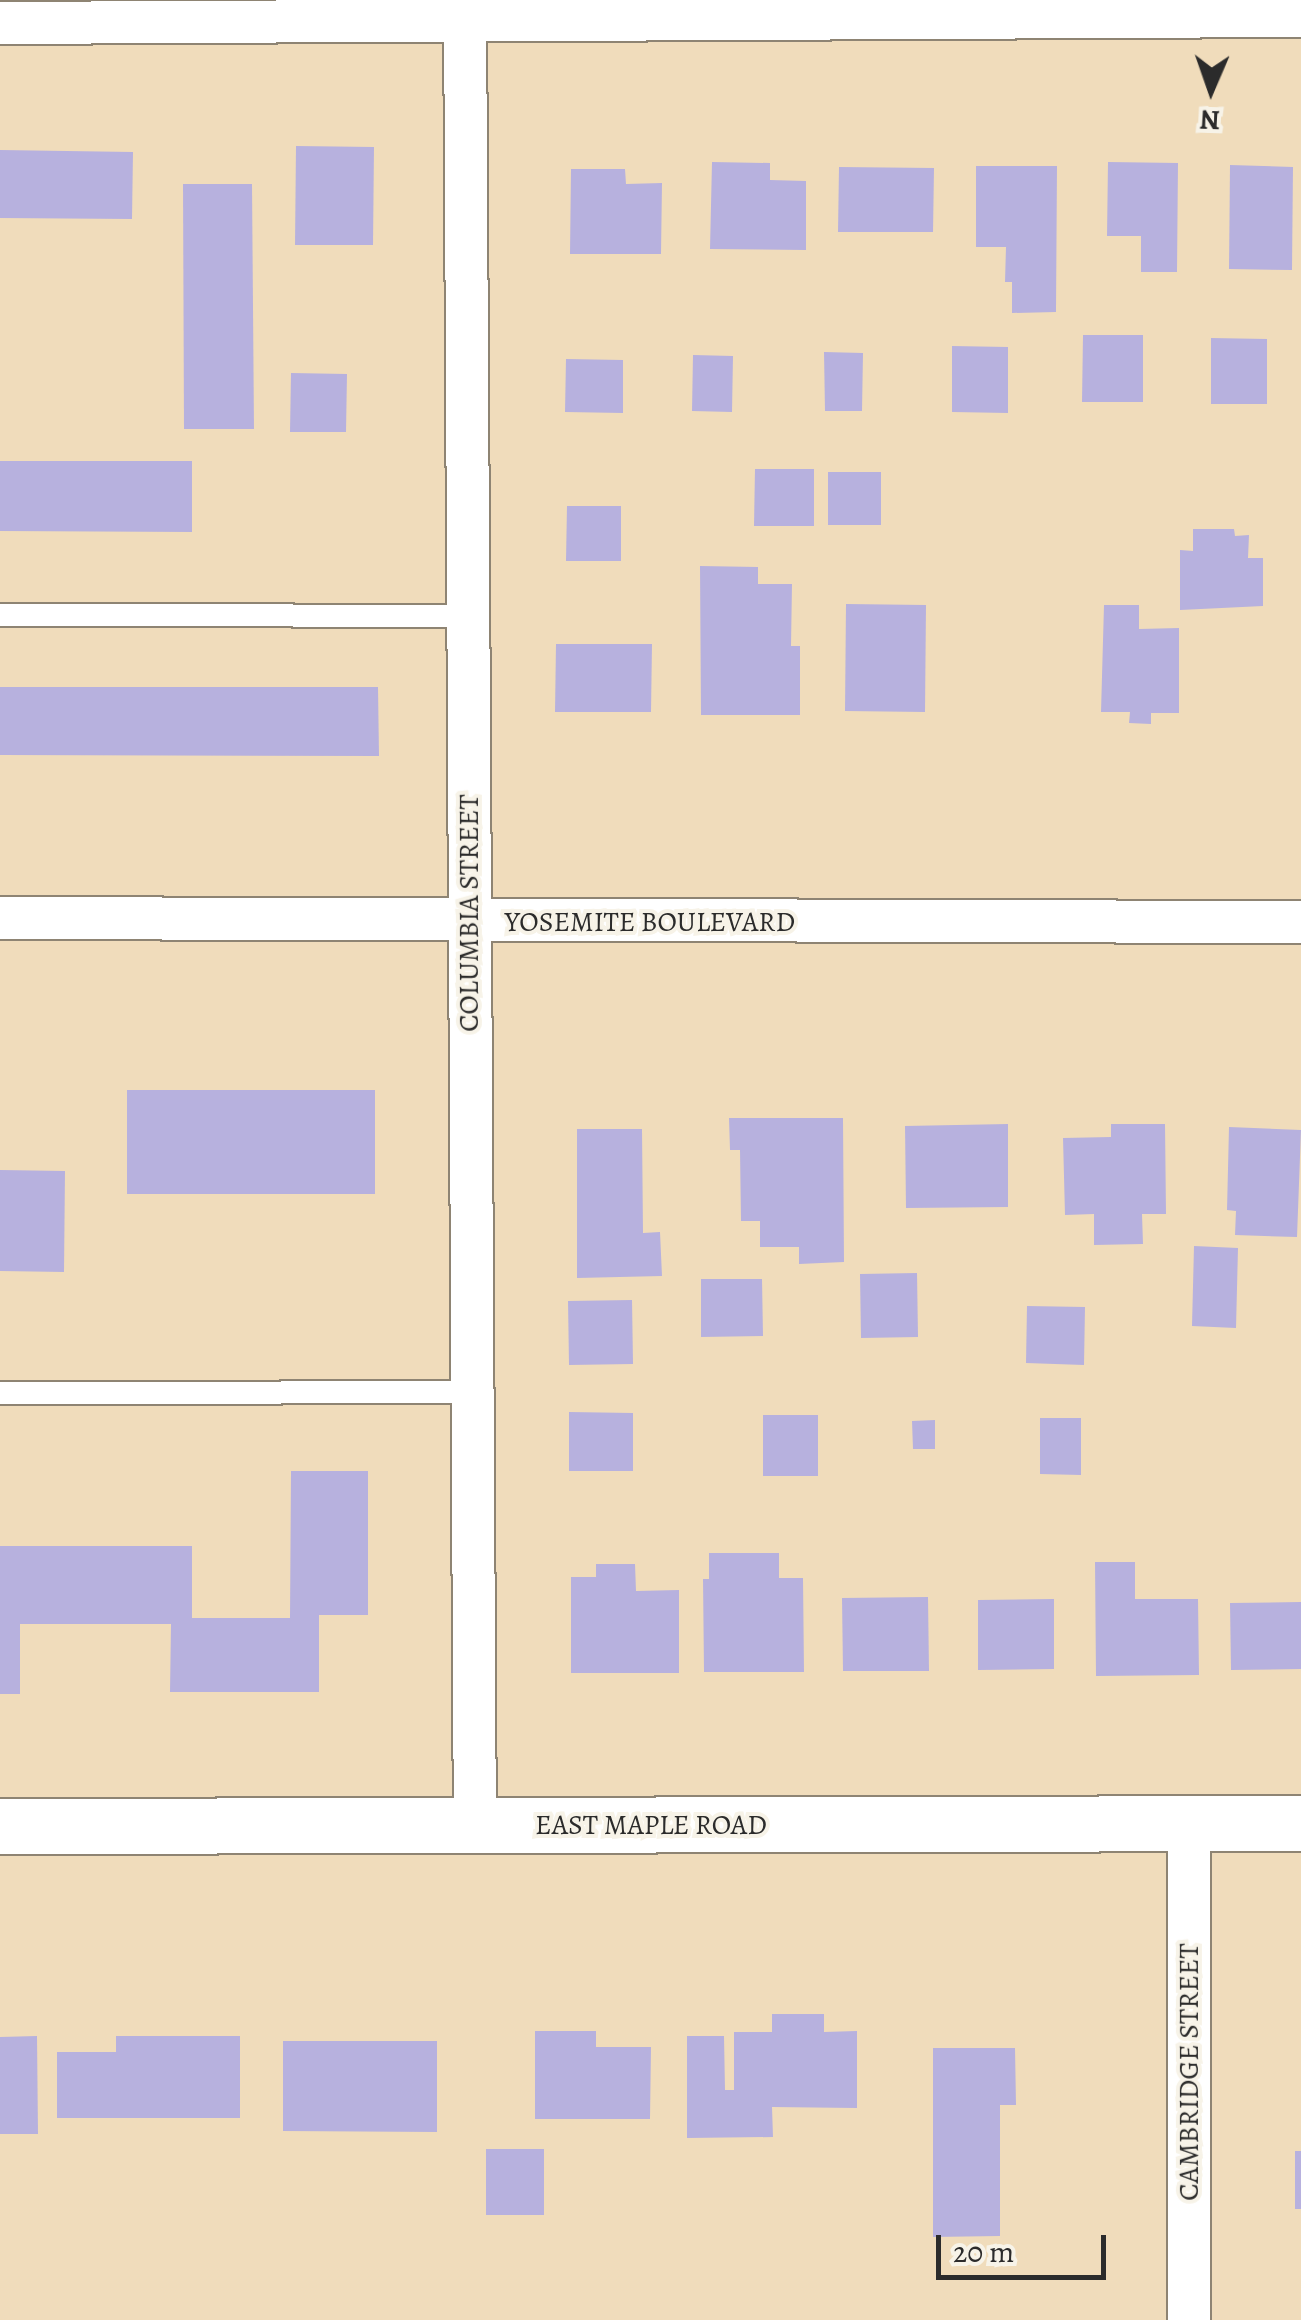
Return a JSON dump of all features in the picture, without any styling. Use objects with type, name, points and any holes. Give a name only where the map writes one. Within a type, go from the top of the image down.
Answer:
[{"type":"main road","name":"EAST MAPLE ROAD","points":[[0,1826],[1301,1824]]},
{"type":"street","points":[[0,23],[466,10],[1301,16]]},
{"type":"street","name":"COLUMBIA STREET","points":[[466,10],[475,1826]]},
{"type":"street","name":"YOSEMITE BOULEVARD","points":[[0,918],[1301,922]]},
{"type":"street","name":"CAMBRIDGE STREET","points":[[1189,1824],[1189,2320]]},
{"type":"lane","points":[[0,616],[470,616]]},
{"type":"lane","points":[[0,1393],[473,1392]]},
{"type":"building","points":[[296,146],[374,147],[373,245],[295,245]]},
{"type":"building","points":[[0,150],[133,152],[132,219],[0,218]]},
{"type":"building","points":[[712,162],[770,163],[770,180],[806,181],[806,250],[710,249]]},
{"type":"building","points":[[1108,162],[1178,163],[1177,272],[1141,272],[1141,236],[1107,236]]},
{"type":"building","points":[[1230,165],[1293,167],[1292,270],[1229,269]]},
{"type":"building","points":[[976,166],[1057,166],[1056,312],[1012,313],[1012,282],[1005,282],[1006,247],[976,247]]},
{"type":"building","points":[[839,167],[934,168],[933,232],[838,232]]},
{"type":"building","points":[[571,169],[625,169],[626,184],[662,183],[661,254],[570,254]]},
{"type":"building","points":[[183,184],[252,184],[254,429],[184,429]]},
{"type":"building","points":[[1083,335],[1143,335],[1143,402],[1082,402]]},
{"type":"building","points":[[1211,338],[1267,339],[1267,404],[1211,404]]},
{"type":"building","points":[[952,346],[1008,347],[1008,413],[952,412]]},
{"type":"building","points":[[824,352],[863,353],[862,411],[825,411]]},
{"type":"building","points":[[693,355],[733,356],[732,412],[692,411]]},
{"type":"building","points":[[566,359],[623,360],[623,413],[565,412]]},
{"type":"building","points":[[291,373],[347,374],[346,432],[290,432]]},
{"type":"building","points":[[0,461],[192,461],[192,532],[0,531]]},
{"type":"building","points":[[755,469],[814,469],[814,526],[754,526]]},
{"type":"building","points":[[828,472],[881,472],[881,525],[828,525]]},
{"type":"building","points":[[567,506],[621,506],[621,561],[566,561]]},
{"type":"building","points":[[1193,529],[1234,529],[1235,536],[1249,535],[1248,558],[1263,558],[1263,606],[1180,610],[1180,550],[1193,551]]},
{"type":"building","points":[[700,566],[758,567],[758,584],[792,584],[791,646],[800,646],[800,715],[701,715]]},
{"type":"building","points":[[846,604],[926,605],[925,712],[845,711]]},
{"type":"building","points":[[1104,605],[1139,605],[1139,629],[1179,628],[1179,713],[1151,713],[1151,724],[1129,723],[1130,712],[1101,712]]},
{"type":"building","points":[[556,644],[652,644],[651,712],[555,712]]},
{"type":"building","points":[[0,687],[378,687],[379,756],[0,755]]},
{"type":"building","points":[[127,1090],[375,1090],[375,1194],[127,1194]]},
{"type":"building","points":[[729,1118],[843,1118],[844,1262],[799,1264],[799,1247],[760,1247],[760,1221],[741,1221],[740,1150],[730,1150]]},
{"type":"building","points":[[1008,1124],[1008,1207],[906,1208],[905,1126]]},
{"type":"building","points":[[1111,1124],[1165,1124],[1166,1214],[1142,1214],[1143,1244],[1094,1245],[1094,1214],[1065,1215],[1063,1138],[1111,1137]]},
{"type":"building","points":[[1229,1127],[1301,1130],[1297,1237],[1235,1235],[1236,1211],[1227,1210]]},
{"type":"building","points":[[577,1129],[642,1129],[643,1233],[660,1232],[662,1276],[577,1278]]},
{"type":"building","points":[[0,1170],[65,1171],[64,1272],[0,1271]]},
{"type":"building","points":[[1194,1246],[1238,1248],[1236,1328],[1192,1326]]},
{"type":"building","points":[[917,1273],[918,1337],[861,1338],[860,1274]]},
{"type":"building","points":[[701,1279],[762,1279],[763,1336],[701,1337]]},
{"type":"building","points":[[632,1300],[633,1364],[569,1365],[568,1301]]},
{"type":"building","points":[[1027,1306],[1085,1307],[1084,1365],[1026,1363]]},
{"type":"building","points":[[569,1412],[633,1413],[633,1471],[569,1471]]},
{"type":"building","points":[[763,1415],[818,1415],[818,1476],[763,1476]]},
{"type":"building","points":[[1040,1418],[1081,1418],[1081,1475],[1040,1474]]},
{"type":"building","points":[[935,1420],[935,1449],[913,1449],[912,1421]]},
{"type":"building","points":[[291,1471],[368,1471],[368,1615],[319,1615],[319,1692],[170,1692],[171,1624],[20,1624],[20,1694],[0,1694],[0,1546],[192,1546],[192,1618],[290,1618]]},
{"type":"building","points":[[709,1553],[779,1553],[779,1578],[803,1578],[804,1672],[704,1672],[703,1579],[709,1579]]},
{"type":"building","points":[[1095,1562],[1135,1562],[1135,1599],[1198,1599],[1199,1675],[1096,1676]]},
{"type":"building","points":[[596,1564],[635,1564],[636,1591],[679,1590],[679,1673],[571,1673],[571,1577],[596,1577]]},
{"type":"building","points":[[928,1597],[929,1671],[843,1671],[842,1598]]},
{"type":"building","points":[[1054,1599],[1054,1669],[978,1670],[978,1600]]},
{"type":"building","points":[[1301,1602],[1301,1669],[1231,1670],[1230,1603]]},
{"type":"building","points":[[772,2014],[824,2014],[824,2032],[857,2031],[857,2108],[772,2107],[773,2137],[687,2138],[687,2036],[724,2036],[725,2090],[734,2090],[734,2032],[772,2032]]},
{"type":"building","points":[[535,2031],[596,2031],[596,2047],[651,2047],[650,2119],[535,2119]]},
{"type":"building","points":[[37,2036],[38,2134],[0,2134],[0,2037]]},
{"type":"building","points":[[116,2036],[240,2036],[240,2118],[57,2118],[57,2052],[116,2052]]},
{"type":"building","points":[[283,2041],[437,2041],[437,2132],[283,2131]]},
{"type":"building","points":[[933,2048],[1015,2048],[1016,2105],[1000,2105],[1000,2236],[933,2237]]},
{"type":"building","points":[[486,2149],[544,2149],[544,2215],[486,2215]]},
{"type":"building","points":[[1295,2151],[1301,2151],[1301,2209],[1295,2209]]}]
